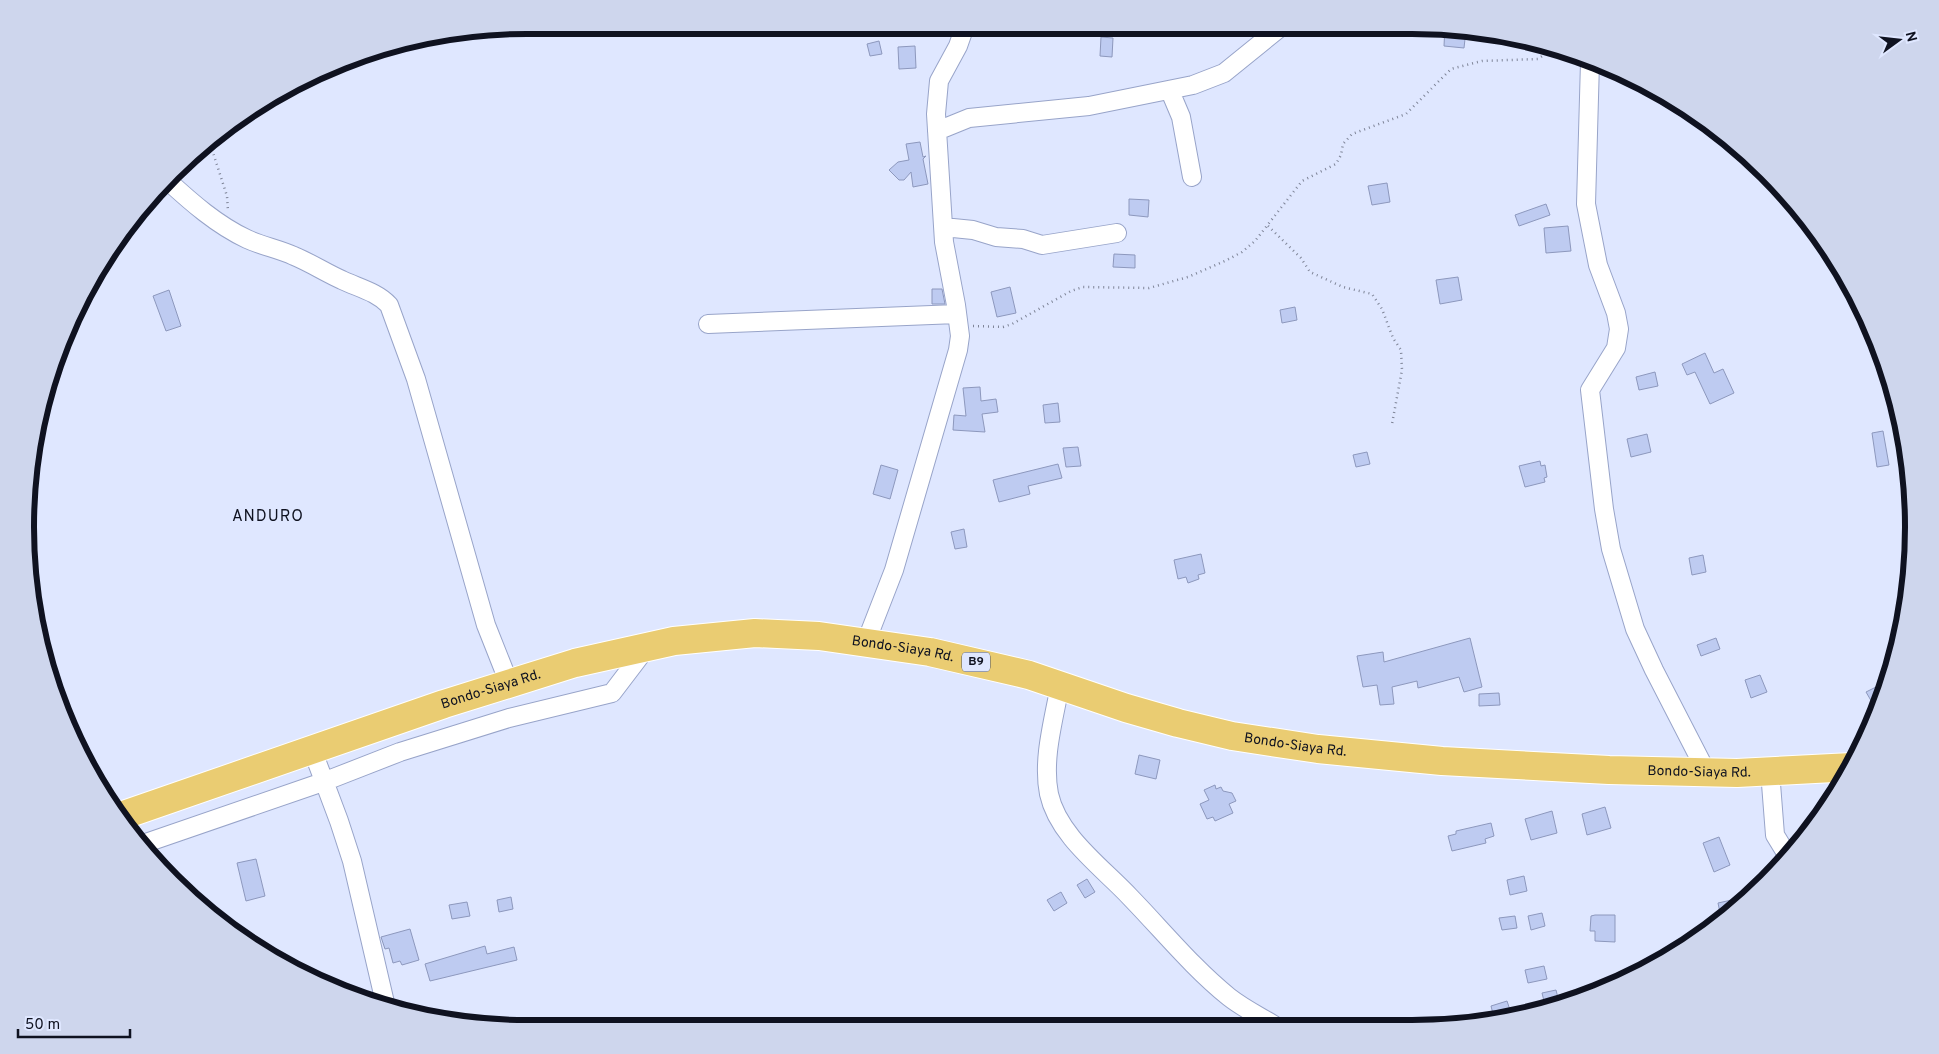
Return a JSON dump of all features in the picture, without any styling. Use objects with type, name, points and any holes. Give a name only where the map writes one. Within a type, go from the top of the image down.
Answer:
[{"type":"highway","name":"Bondo-Siaya Rd.","points":[[127,814],[312,749],[509,683],[575,663],[683,640],[755,633],[792,633],[866,642],[967,660],[1060,685],[1178,724],[1232,736],[1318,749],[1501,764],[1708,773],[1842,767]]},
{"type":"street","points":[[866,642],[894,570],[925,467],[946,385],[958,350],[960,336],[958,320],[945,252],[937,131],[939,81],[958,46],[962,34]]},
{"type":"street","points":[[937,131],[960,120],[980,116],[1089,106],[1170,91],[1209,80],[1224,73],[1272,34]]},
{"type":"street","points":[[1590,67],[1586,204],[1598,265],[1616,313],[1618,329],[1616,348],[1590,390],[1604,509],[1611,549],[1635,629],[1654,670],[1708,773]]},
{"type":"street","points":[[1170,91],[1181,118],[1192,177]]},
{"type":"street","points":[[172,185],[205,214],[230,230],[247,239],[294,256],[383,298],[389,305],[416,378],[486,625],[509,683]]},
{"type":"street","points":[[943,226],[973,230],[996,237],[1024,239],[1042,245],[1117,233]]},
{"type":"street","points":[[708,324],[958,320]]},
{"type":"street","points":[[148,842],[323,782],[400,752],[545,708],[612,693],[646,647]]},
{"type":"street","points":[[1060,685],[1049,755],[1048,782],[1050,796],[1059,816],[1077,844],[1203,974],[1230,997],[1266,1020]]},
{"type":"street","points":[[312,749],[323,782],[340,822],[352,861],[384,999]]},
{"type":"street","points":[[1770,771],[1775,835],[1784,850]]},
{"type":"path","points":[[958,320],[1003,327],[1083,287],[1149,288],[1188,277],[1242,252],[1268,226],[1302,181],[1339,161],[1343,144],[1352,134],[1406,114],[1450,69],[1482,60],[1538,59],[1547,53]]},
{"type":"path","points":[[212,148],[227,196],[230,230]]},
{"type":"path","points":[[1268,226],[1302,258],[1310,272],[1343,287],[1372,294],[1382,309],[1393,338],[1401,350],[1402,370],[1392,424]]},
{"type":"building","points":[[1445,35],[1465,37],[1464,48],[1444,46]]},
{"type":"building","points":[[1101,37],[1113,38],[1112,57],[1100,56]]},
{"type":"building","points":[[879,41],[882,54],[870,56],[867,44]]},
{"type":"building","points":[[915,46],[916,68],[899,69],[898,47]]},
{"type":"building","points":[[920,142],[923,157],[926,156],[923,159],[928,184],[913,187],[911,172],[904,180],[899,180],[889,170],[898,162],[909,160],[906,144]]},
{"type":"building","points":[[1387,183],[1390,202],[1372,205],[1368,186]]},
{"type":"building","points":[[1129,199],[1149,200],[1148,217],[1129,215]]},
{"type":"building","points":[[1546,204],[1550,215],[1519,226],[1515,215]]},
{"type":"building","points":[[1568,226],[1571,251],[1546,253],[1544,228]]},
{"type":"building","points":[[1114,254],[1135,255],[1135,268],[1113,267]]},
{"type":"building","points":[[1458,277],[1462,300],[1440,304],[1436,280]]},
{"type":"building","points":[[1010,287],[1016,313],[997,317],[991,292]]},
{"type":"building","points":[[932,289],[942,289],[945,304],[932,304]]},
{"type":"building","points":[[169,290],[181,326],[166,331],[153,296]]},
{"type":"building","points":[[1295,307],[1297,320],[1282,323],[1280,310]]},
{"type":"building","points":[[1705,353],[1714,373],[1723,369],[1734,393],[1710,404],[1695,372],[1687,375],[1682,364]]},
{"type":"building","points":[[1655,372],[1658,386],[1639,390],[1636,377]]},
{"type":"building","points":[[980,387],[981,401],[996,399],[998,412],[982,414],[985,432],[953,430],[954,415],[966,416],[963,388]]},
{"type":"building","points":[[1058,403],[1060,422],[1045,423],[1043,405]]},
{"type":"building","points":[[1883,431],[1889,465],[1877,467],[1872,433]]},
{"type":"building","points":[[1647,434],[1651,452],[1631,457],[1627,439]]},
{"type":"building","points":[[1078,447],[1081,466],[1066,467],[1063,448]]},
{"type":"building","points":[[1367,452],[1370,464],[1356,467],[1353,455]]},
{"type":"building","points":[[1540,461],[1541,466],[1545,465],[1547,477],[1544,478],[1545,482],[1525,487],[1519,466]]},
{"type":"building","points":[[1058,464],[1062,478],[1028,486],[1030,494],[999,502],[993,480]]},
{"type":"building","points":[[881,465],[898,470],[890,499],[873,494]]},
{"type":"building","points":[[964,529],[967,547],[955,549],[951,532]]},
{"type":"building","points":[[1201,554],[1205,573],[1198,575],[1199,579],[1188,583],[1186,577],[1178,579],[1174,560]]},
{"type":"building","points":[[1703,555],[1706,572],[1692,575],[1689,558]]},
{"type":"building","points":[[1470,638],[1482,687],[1464,692],[1459,677],[1418,688],[1417,681],[1392,687],[1394,704],[1380,705],[1377,685],[1363,687],[1357,656],[1383,652],[1384,662]]},
{"type":"building","points":[[1716,638],[1720,649],[1701,656],[1697,645]]},
{"type":"building","points":[[1760,675],[1767,692],[1751,698],[1745,680]]},
{"type":"building","points":[[1879,685],[1873,703],[1866,692]]},
{"type":"building","points":[[1499,693],[1500,705],[1479,706],[1479,694]]},
{"type":"building","points":[[1139,755],[1160,760],[1156,779],[1135,774]]},
{"type":"building","points":[[1215,785],[1216,789],[1221,787],[1223,791],[1232,793],[1236,801],[1229,804],[1233,813],[1215,821],[1213,817],[1207,819],[1200,804],[1209,800],[1204,790]]},
{"type":"building","points":[[1605,807],[1611,828],[1587,835],[1582,814]]},
{"type":"building","points":[[1552,811],[1557,833],[1531,840],[1525,819]]},
{"type":"building","points":[[1491,823],[1494,836],[1485,839],[1486,843],[1452,851],[1448,836],[1456,834],[1456,831]]},
{"type":"building","points":[[1719,837],[1730,865],[1714,872],[1703,843]]},
{"type":"building","points":[[256,859],[265,896],[246,901],[237,863]]},
{"type":"building","points":[[1524,876],[1527,891],[1510,895],[1507,880]]},
{"type":"building","points":[[1087,879],[1095,892],[1085,898],[1077,885]]},
{"type":"building","points":[[1061,892],[1067,903],[1054,911],[1047,900]]},
{"type":"building","points":[[511,897],[513,909],[499,912],[497,900]]},
{"type":"building","points":[[1736,899],[1720,912],[1718,903]]},
{"type":"building","points":[[467,902],[470,916],[452,919],[449,905]]},
{"type":"building","points":[[1542,913],[1545,926],[1531,930],[1528,916]]},
{"type":"building","points":[[1615,915],[1615,942],[1595,941],[1595,931],[1590,931],[1591,916]]},
{"type":"building","points":[[1515,916],[1517,928],[1502,930],[1499,918]]},
{"type":"building","points":[[410,929],[419,960],[402,965],[400,961],[393,963],[389,948],[385,949],[381,937]]},
{"type":"building","points":[[485,946],[487,954],[514,947],[517,960],[430,981],[425,964]]},
{"type":"building","points":[[1544,966],[1547,979],[1528,983],[1525,970]]},
{"type":"building","points":[[1556,990],[1558,998],[1544,1002],[1542,993]]},
{"type":"building","points":[[1507,1001],[1510,1010],[1493,1013],[1491,1006]]},
{"type":"district","name":"ANDURO","points":[[268,517]]}]
